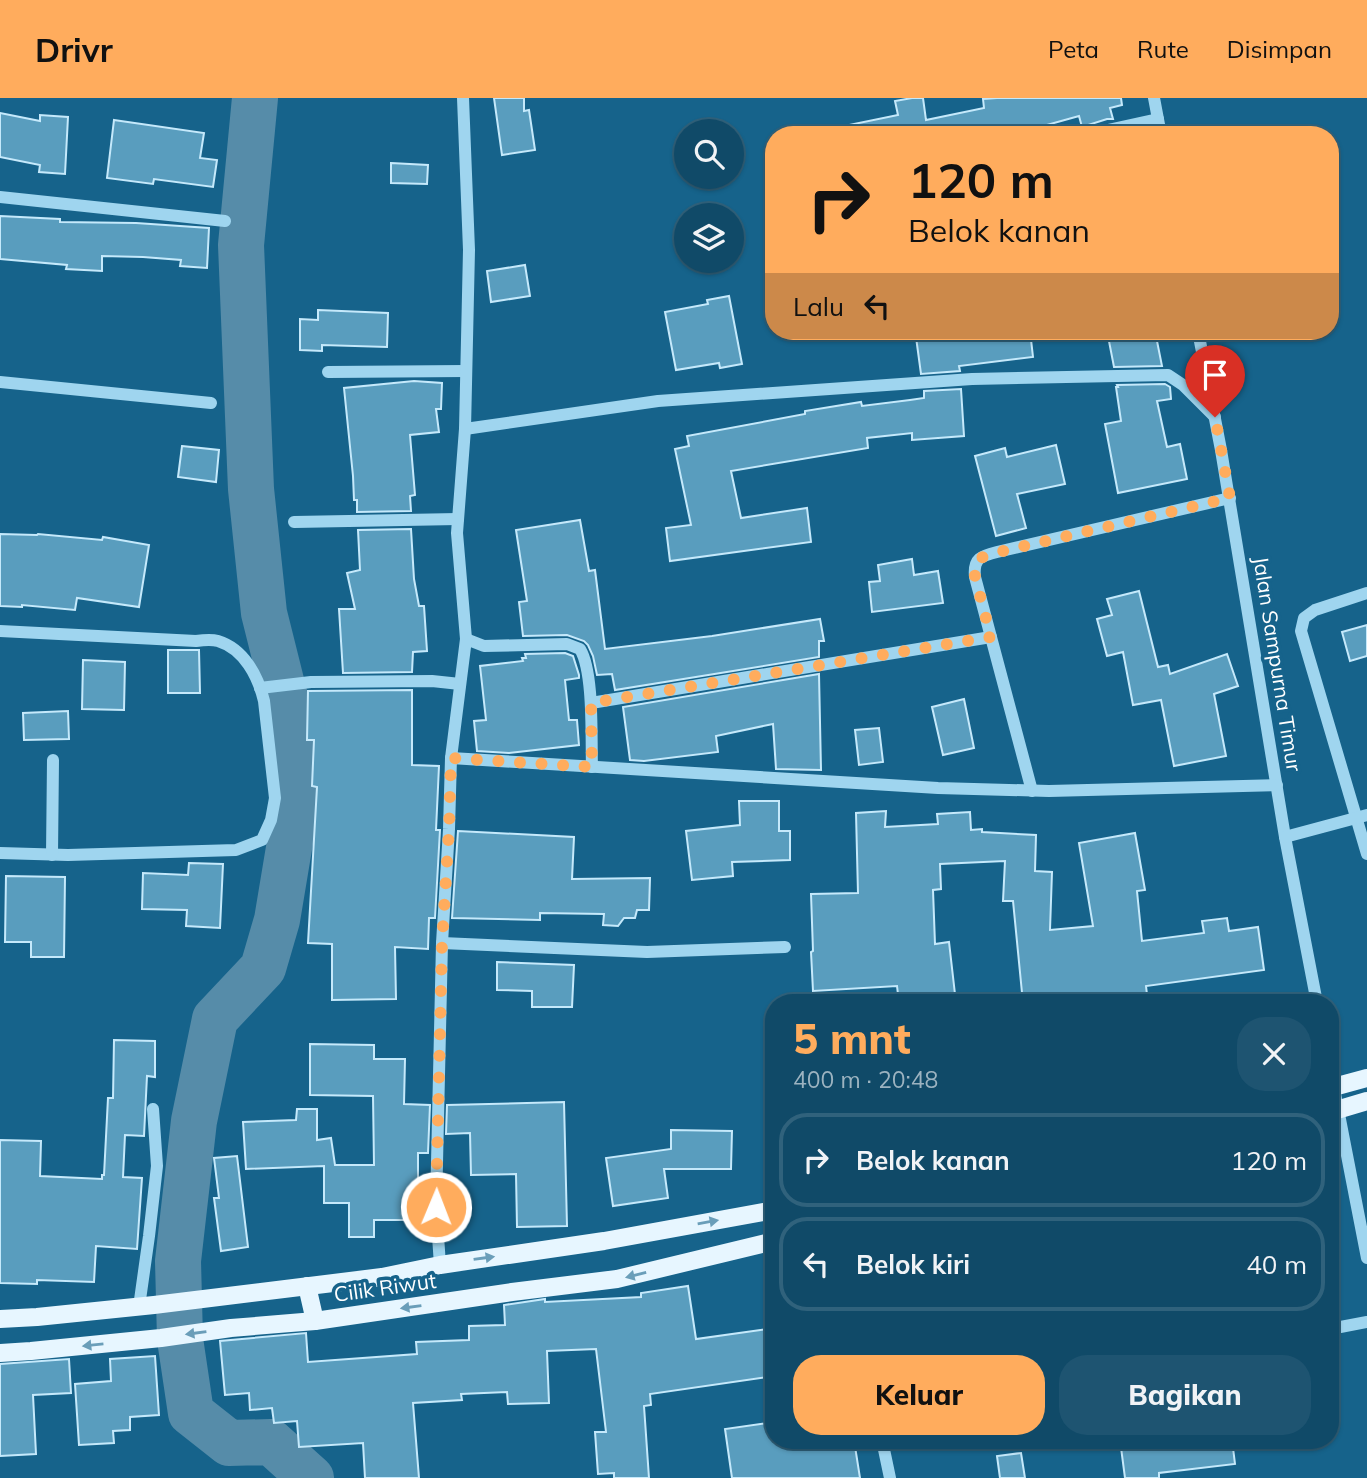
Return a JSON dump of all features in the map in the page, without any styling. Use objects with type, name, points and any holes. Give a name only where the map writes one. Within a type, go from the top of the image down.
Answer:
[{"type":"main road","points":[[1339,1086],[1367,1078]]},
{"type":"main road","points":[[1339,1109],[1367,1101]]},
{"type":"main road","name":"Cilik Riwut","points":[[0,1319],[146,1306],[382,1277],[765,1212]]},
{"type":"main road","name":"Cilik Riwut","points":[[0,1353],[31,1352],[231,1328],[315,1321],[617,1279],[765,1243]]},
{"type":"main road","points":[[307,1286],[315,1321]]},
{"type":"street","points":[[440,1265],[436,1207],[442,943],[451,758],[466,639],[457,533],[465,429],[469,250],[463,98]]},
{"type":"street","points":[[1154,98],[1159,126]]},
{"type":"street","points":[[1126,126],[1157,119]]},
{"type":"street","points":[[0,197],[225,222]]},
{"type":"street","name":"Jalan Sampurna Timur","points":[[1200,340],[1230,498],[1285,836],[1315,994]]},
{"type":"street","points":[[328,372],[466,371]]},
{"type":"street","points":[[465,429],[658,401],[972,379],[1168,375],[1183,385],[1215,417]]},
{"type":"street","points":[[0,383],[211,404]]},
{"type":"street","points":[[1032,791],[975,577],[974,566],[978,559],[1230,498]]},
{"type":"street","points":[[294,522],[458,519]]},
{"type":"street","points":[[1367,593],[1315,610],[1304,618],[1301,631],[1362,817],[1367,854]]},
{"type":"street","points":[[0,631],[215,640],[232,647],[248,662],[266,687],[264,701],[275,798],[271,820],[262,840],[236,850],[52,855],[0,853]]},
{"type":"street","points":[[591,703],[991,637]]},
{"type":"street","points":[[466,639],[484,646],[567,644],[580,649],[587,665],[591,703],[592,767]]},
{"type":"street","points":[[266,687],[311,682],[432,681],[460,684]]},
{"type":"street","points":[[451,758],[938,788],[1032,791],[1277,785]]},
{"type":"street","points":[[52,760],[52,855]]},
{"type":"street","points":[[1285,836],[1362,817]]},
{"type":"street","points":[[442,943],[647,952],[785,947]]},
{"type":"street","points":[[146,1306],[149,1236],[157,1166],[153,1108]]},
{"type":"street","points":[[1339,1133],[1367,1258]]},
{"type":"street","points":[[1339,1327],[1367,1322]]},
{"type":"street","points":[[884,1449],[890,1478]]},
{"type":"building","points":[[494,98],[524,98],[524,111],[529,110],[535,150],[502,155]]},
{"type":"building","points":[[923,98],[926,120],[984,108],[983,99],[1121,98],[1122,105],[1110,108],[1113,119],[1085,126],[1082,126],[1079,116],[1043,126],[849,126],[898,115],[895,101]]},
{"type":"building","points":[[0,113],[40,121],[40,115],[68,117],[65,174],[39,172],[40,165],[0,157]]},
{"type":"building","points":[[114,120],[204,133],[200,158],[217,160],[213,187],[154,179],[153,184],[107,178]]},
{"type":"building","points":[[391,163],[428,165],[427,184],[391,183]]},
{"type":"building","points":[[0,216],[60,219],[60,222],[209,228],[207,268],[180,266],[181,260],[143,257],[102,256],[102,271],[66,269],[67,265],[0,259]]},
{"type":"building","points":[[525,265],[530,296],[491,302],[487,271]]},
{"type":"building","points":[[729,296],[742,364],[720,368],[719,363],[676,370],[665,312],[708,304],[707,300]]},
{"type":"building","points":[[318,310],[388,313],[387,347],[322,345],[322,351],[300,350],[300,319],[318,320]]},
{"type":"building","points":[[916,340],[1031,340],[1033,357],[959,366],[960,371],[921,374]]},
{"type":"building","points":[[1109,340],[1157,340],[1162,366],[1114,367]]},
{"type":"building","points":[[414,381],[442,383],[441,409],[436,409],[439,432],[410,435],[415,495],[410,496],[411,511],[357,512],[344,388]]},
{"type":"building","points":[[1165,384],[1170,387],[1171,399],[1157,401],[1167,447],[1180,444],[1187,479],[1118,493],[1105,424],[1121,421],[1116,387]]},
{"type":"building","points":[[961,389],[964,436],[912,440],[912,433],[867,438],[868,448],[731,471],[741,518],[807,508],[811,542],[670,561],[666,528],[691,525],[675,449],[689,446],[687,436],[805,414],[805,411],[861,402],[862,406],[910,400],[924,398],[924,391]]},
{"type":"building","points":[[1056,445],[1065,484],[1017,494],[1026,528],[996,536],[975,456],[1005,448],[1007,457]]},
{"type":"building","points":[[182,446],[219,450],[216,482],[178,477]]},
{"type":"building","points":[[580,520],[589,571],[595,570],[605,649],[820,619],[824,641],[819,641],[819,657],[615,690],[612,674],[597,675],[593,656],[584,641],[567,635],[523,636],[519,602],[527,601],[516,530]]},
{"type":"building","points":[[411,529],[414,579],[419,606],[424,606],[427,651],[413,652],[412,672],[343,673],[339,609],[355,609],[347,573],[360,570],[358,530]]},
{"type":"building","points":[[0,534],[38,534],[102,540],[103,537],[149,545],[139,607],[77,598],[75,610],[22,605],[0,606]]},
{"type":"building","points":[[912,559],[914,575],[938,571],[943,603],[872,612],[869,582],[880,581],[878,565]]},
{"type":"building","points":[[1139,591],[1158,667],[1168,665],[1170,674],[1227,654],[1238,686],[1214,694],[1226,756],[1174,766],[1161,700],[1133,705],[1123,652],[1107,656],[1097,619],[1112,615],[1107,599]]},
{"type":"building","points":[[1367,625],[1367,656],[1350,661],[1342,632]]},
{"type":"building","points":[[168,650],[199,650],[200,693],[168,693]]},
{"type":"building","points":[[565,653],[573,656],[579,675],[579,678],[565,680],[569,720],[577,720],[579,745],[509,753],[477,751],[474,721],[486,720],[480,666],[523,661],[525,654]]},
{"type":"building","points":[[83,660],[125,662],[124,710],[82,709]]},
{"type":"building","points":[[819,674],[821,770],[776,769],[773,724],[716,736],[718,752],[644,761],[630,760],[623,707]]},
{"type":"building","points":[[412,690],[412,765],[439,766],[436,830],[440,830],[435,918],[429,918],[428,949],[395,947],[396,999],[332,1000],[332,944],[308,943],[317,787],[312,786],[314,740],[307,740],[308,691]]},
{"type":"building","points":[[964,699],[974,748],[943,755],[932,707]]},
{"type":"building","points":[[68,711],[69,739],[24,740],[23,713]]},
{"type":"building","points":[[879,728],[883,762],[859,765],[855,730]]},
{"type":"building","points":[[739,801],[779,801],[779,831],[790,831],[790,860],[732,862],[733,876],[692,880],[686,831],[740,825]]},
{"type":"building","points":[[886,811],[885,827],[938,824],[937,814],[970,812],[971,830],[1036,835],[1035,871],[1052,872],[1050,930],[1093,926],[1079,843],[1135,833],[1145,890],[1137,891],[1142,941],[1204,933],[1202,921],[1227,918],[1229,931],[1258,927],[1264,970],[1146,986],[1147,994],[1022,994],[1013,901],[1003,901],[1005,861],[940,864],[941,889],[933,890],[935,944],[949,942],[955,994],[898,994],[897,986],[813,991],[811,894],[858,893],[856,813]]},
{"type":"building","points":[[458,831],[574,837],[572,879],[650,878],[649,910],[637,910],[635,918],[624,918],[618,926],[603,925],[604,914],[540,913],[540,920],[452,918]]},
{"type":"building","points":[[189,863],[223,864],[220,928],[186,926],[187,910],[142,909],[143,873],[188,875]]},
{"type":"building","points":[[6,876],[65,877],[64,957],[31,957],[31,942],[5,942]]},
{"type":"building","points":[[497,962],[574,965],[572,1007],[532,1007],[532,991],[497,990]]},
{"type":"building","points":[[114,1040],[155,1041],[155,1077],[147,1076],[144,1136],[125,1135],[123,1177],[142,1178],[137,1249],[96,1246],[94,1282],[37,1280],[37,1284],[0,1283],[0,1140],[41,1141],[40,1176],[102,1179],[108,1098],[113,1098]]},
{"type":"building","points":[[310,1044],[374,1045],[374,1059],[405,1059],[404,1104],[430,1105],[428,1153],[418,1153],[418,1220],[374,1220],[374,1237],[349,1237],[349,1203],[324,1203],[324,1166],[246,1169],[243,1122],[296,1120],[297,1109],[317,1109],[317,1140],[331,1138],[335,1165],[374,1165],[373,1096],[310,1095]]},
{"type":"building","points":[[564,1102],[567,1226],[517,1227],[516,1174],[471,1175],[470,1133],[446,1134],[447,1105]]},
{"type":"building","points":[[671,1130],[732,1131],[731,1169],[664,1169],[668,1198],[613,1206],[606,1158],[671,1149]]},
{"type":"building","points":[[237,1156],[248,1247],[221,1251],[214,1198],[219,1198],[214,1158]]},
{"type":"building","points":[[688,1286],[696,1339],[765,1329],[765,1377],[650,1394],[651,1405],[644,1406],[649,1478],[614,1478],[614,1473],[598,1474],[595,1432],[606,1432],[596,1349],[547,1351],[549,1403],[508,1404],[507,1392],[461,1394],[462,1400],[413,1403],[419,1478],[365,1478],[363,1443],[299,1447],[297,1421],[274,1423],[272,1408],[250,1410],[249,1393],[225,1395],[220,1341],[306,1333],[308,1362],[417,1354],[416,1342],[469,1340],[469,1326],[505,1325],[504,1305],[545,1299],[545,1302],[641,1297],[641,1293]]},
{"type":"building","points":[[155,1356],[159,1415],[130,1417],[130,1430],[113,1431],[114,1443],[79,1445],[75,1384],[111,1381],[110,1359]]},
{"type":"building","points":[[69,1359],[71,1393],[33,1395],[36,1454],[0,1456],[0,1364]]},
{"type":"building","points":[[765,1423],[765,1449],[855,1449],[860,1478],[732,1478],[725,1429]]},
{"type":"building","points":[[1121,1449],[1233,1449],[1235,1464],[1159,1473],[1159,1478],[1125,1478]]},
{"type":"building","points":[[1021,1453],[1025,1478],[1000,1478],[997,1456]]},
{"type":"waterway","points":[[255,98],[241,245],[251,489],[264,613],[294,733],[293,824],[277,920],[263,968],[215,1019],[194,1121],[178,1261],[180,1339],[191,1413],[229,1443],[271,1442],[311,1478]]},
{"type":"route","points":[[436,1207],[442,943],[451,758],[592,767],[591,703],[991,637],[975,577],[974,566],[978,559],[1230,498],[1215,417]]}]
